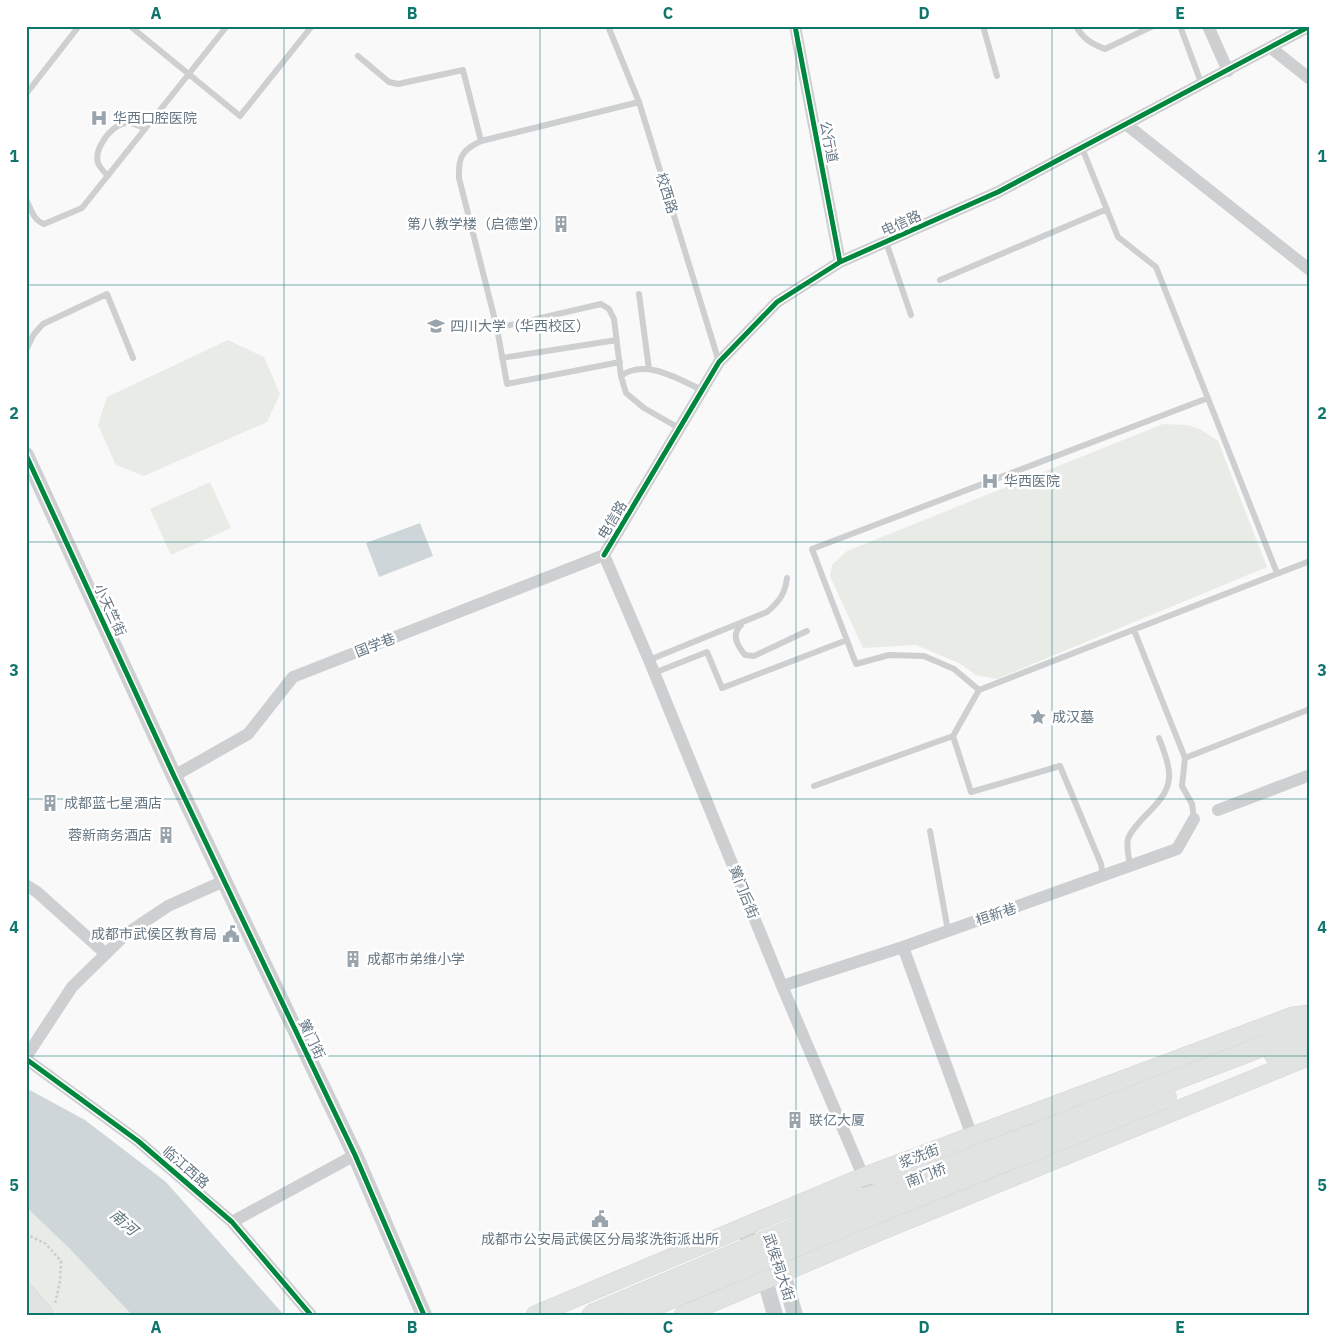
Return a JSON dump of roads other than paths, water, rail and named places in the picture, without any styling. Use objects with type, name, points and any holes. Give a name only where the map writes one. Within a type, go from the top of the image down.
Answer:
[{"type":"main road","name":"浆洗街","points":[[535,1315],[863,1177],[1293,1016],[1310,1014]]},
{"type":"main road","points":[[1269,1050],[1310,1026]]},
{"type":"main road","points":[[1269,1050],[1310,1042]]},
{"type":"main road","name":"南门桥","points":[[591,1315],[861,1200],[1269,1050]]},
{"type":"main road","name":"南门桥","points":[[632,1315],[1269,1050]]},
{"type":"main road","points":[[683,1315],[883,1230],[1310,1056]]},
{"type":"main road","points":[[26,1293],[52,1312]]},
{"type":"street","name":"公行道","points":[[795,26],[840,262]]},
{"type":"street","points":[[1208,26],[1228,71]]},
{"type":"street","name":"电信路","points":[[604,555],[719,362],[776,302],[840,262],[998,192],[1310,26]]},
{"type":"street","points":[[1271,48],[1310,79]]},
{"type":"street","points":[[1127,125],[1310,270]]},
{"type":"street","name":"小天竺街","points":[[26,455],[174,776]]},
{"type":"street","name":"黉门后街","points":[[604,555],[863,1177],[883,1230]]},
{"type":"street","name":"国学巷","points":[[174,776],[248,734],[293,677],[604,555]]},
{"type":"street","points":[[1218,810],[1310,775]]},
{"type":"street","name":"黉门街","points":[[174,776],[355,1155],[424,1315]]},
{"type":"street","name":"桓新巷","points":[[782,986],[903,947],[1177,849],[1194,819]]},
{"type":"street","points":[[26,1058],[72,988],[126,934],[168,906],[224,881]]},
{"type":"street","points":[[26,885],[37,892],[106,954]]},
{"type":"street","points":[[903,947],[972,1136]]},
{"type":"street","name":"临江西路","points":[[26,1058],[138,1140],[232,1222],[311,1315]]},
{"type":"street","points":[[232,1222],[355,1155]]},
{"type":"street","name":"武侯祠大街","points":[[763,1219],[784,1272],[795,1315]]},
{"type":"street","name":"武侯祠大街","points":[[744,1228],[765,1280],[775,1315]]},
{"type":"lane","points":[[26,94],[79,26]]},
{"type":"lane","points":[[130,26],[240,116],[312,26]]},
{"type":"lane","points":[[26,199],[34,217],[44,224],[82,208],[227,26]]},
{"type":"lane","name":"校西路","points":[[608,26],[639,102],[719,362]]},
{"type":"lane","points":[[983,26],[997,76]]},
{"type":"lane","points":[[1076,26],[1083,37],[1092,44],[1105,49],[1153,26]]},
{"type":"lane","points":[[1180,26],[1202,85]]},
{"type":"lane","points":[[358,56],[389,82],[398,84],[463,70],[482,141]]},
{"type":"lane","points":[[620,362],[508,384],[497,328],[459,178],[458,165],[462,155],[469,147],[482,141],[639,102]]},
{"type":"lane","points":[[108,176],[100,166],[97,155],[105,138],[121,124],[129,123],[145,129]]},
{"type":"lane","points":[[1082,148],[1118,237],[1156,267],[1277,573]]},
{"type":"lane","points":[[940,280],[1107,209]]},
{"type":"lane","points":[[886,242],[911,315]]},
{"type":"lane","points":[[26,350],[34,334],[43,324],[107,294],[133,358]]},
{"type":"lane","points":[[639,294],[649,369]]},
{"type":"lane","points":[[497,328],[601,304],[610,309],[614,319],[621,376],[626,394],[644,408],[679,428]]},
{"type":"lane","points":[[502,358],[618,340]]},
{"type":"lane","points":[[621,376],[635,368],[649,369],[702,390]]},
{"type":"lane","points":[[979,690],[954,669],[924,656],[889,656],[856,664],[812,549],[1208,398]]},
{"type":"lane","points":[[814,786],[953,736],[979,690],[1310,560]]},
{"type":"lane","points":[[649,660],[767,612],[779,602],[786,590],[788,578]]},
{"type":"lane","points":[[744,622],[738,628],[735,637],[744,655],[754,656],[807,631]]},
{"type":"lane","points":[[1134,630],[1185,758],[1182,786],[1192,804],[1194,819]]},
{"type":"lane","points":[[654,673],[707,652],[722,688],[847,640]]},
{"type":"lane","points":[[1185,758],[1310,709]]},
{"type":"lane","points":[[953,736],[972,792],[1060,766],[1101,864],[1103,876]]},
{"type":"lane","points":[[1130,866],[1128,839],[1137,824],[1163,797],[1170,782],[1169,765],[1159,738]]},
{"type":"lane","points":[[930,831],[948,931]]},
{"type":"water","points":[[420,523],[433,556],[379,577],[366,543]]},
{"type":"water","name":"南河","points":[[26,1088],[85,1120],[166,1182],[284,1315],[132,1315],[69,1248],[26,1207]]},
{"type":"place","name":"华西口腔医院","points":[[99,118]]},
{"type":"place","name":"第八教学楼（启德堂）","points":[[561,224]]},
{"type":"place","name":"四川大学（华西校区）","points":[[436,326]]},
{"type":"place","name":"华西医院","points":[[990,481]]},
{"type":"place","name":"成汉墓","points":[[1038,717]]},
{"type":"place","name":"成都蓝七星酒店","points":[[50,803]]},
{"type":"place","name":"蓉新商务酒店","points":[[166,835]]},
{"type":"place","name":"成都市武侯区教育局","points":[[231,934]]},
{"type":"place","name":"成都市弟维小学","points":[[353,959]]},
{"type":"place","name":"联亿大厦","points":[[795,1120]]},
{"type":"place","name":"成都市公安局武侯区分局浆洗街派出所","points":[[600,1219]]}]
